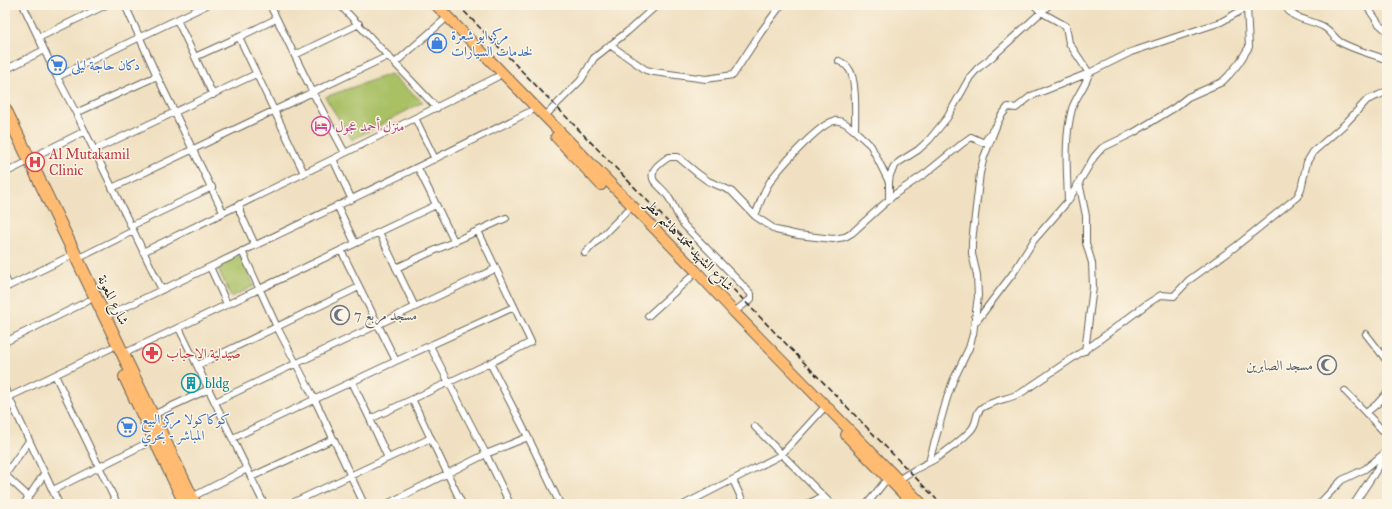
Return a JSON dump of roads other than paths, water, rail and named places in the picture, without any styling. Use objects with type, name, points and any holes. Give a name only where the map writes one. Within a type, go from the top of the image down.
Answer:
[{"type":"highway","name":"شارع المعونة","points":[[5,110],[26,162],[72,258],[105,317],[153,415],[191,502]]},
{"type":"highway","name":"شارع المعونة","points":[[5,127],[26,162]]},
{"type":"highway","name":"شارع المعونة","points":[[72,258],[88,301],[155,439],[191,502]]},
{"type":"main road","name":"شارع الشهيد محمد هاشم مطر","points":[[428,5],[822,410],[893,481],[922,504]]},
{"type":"main road","name":"شارع الشهيد محمد هاشم مطر","points":[[436,5],[696,271],[913,504]]},
{"type":"street","points":[[23,5],[162,290]]},
{"type":"street","points":[[38,38],[106,5]]},
{"type":"street","points":[[125,5],[157,76],[194,149],[223,212]]},
{"type":"street","points":[[57,77],[207,5]]},
{"type":"street","points":[[270,5],[345,153]]},
{"type":"street","points":[[340,5],[437,108]]},
{"type":"street","points":[[545,116],[581,80],[594,58],[657,5]]},
{"type":"street","points":[[610,45],[646,70],[654,72],[706,79],[733,74],[782,5]]},
{"type":"street","points":[[1034,5],[1041,12],[1066,26],[1069,43],[1089,73],[1087,82],[1073,107],[1070,123],[1066,166],[1068,201]]},
{"type":"street","points":[[889,199],[890,175],[898,162],[925,145],[947,118],[956,104],[964,86],[974,72],[1049,5]]},
{"type":"street","points":[[1285,5],[1296,18],[1310,21],[1325,27],[1339,41],[1387,60]]},
{"type":"street","points":[[1366,5],[1379,24],[1387,31]]},
{"type":"street","points":[[734,312],[751,299],[751,294],[684,225],[678,218],[667,195],[654,181],[653,174],[655,168],[669,157],[678,157],[697,174],[708,181],[731,191],[755,216],[770,227],[814,238],[839,239],[852,233],[889,199],[926,173],[963,143],[971,138],[984,143],[1008,107],[1016,108],[1032,96],[1089,73],[1131,52],[1221,22],[1249,6]]},
{"type":"street","points":[[975,324],[1011,276],[1034,240],[1068,201],[1097,153],[1102,148],[1163,115],[1188,97],[1222,82],[1229,75],[1249,47],[1249,6]]},
{"type":"street","points":[[196,56],[276,19]]},
{"type":"street","points":[[178,20],[214,95]]},
{"type":"street","points":[[395,63],[443,21]]},
{"type":"street","points":[[295,55],[359,24]]},
{"type":"street","points":[[239,37],[304,174]]},
{"type":"street","points":[[5,70],[44,50]]},
{"type":"street","points":[[112,188],[388,56]]},
{"type":"street","points":[[840,61],[850,69],[852,74],[855,99],[855,131]]},
{"type":"street","points":[[94,150],[256,74]]},
{"type":"street","points":[[76,113],[157,76]]},
{"type":"street","points":[[143,252],[304,174],[497,77]]},
{"type":"street","points":[[867,504],[893,481],[929,462],[950,448],[968,433],[975,426],[977,413],[982,407],[1014,396],[1085,351],[1161,295],[1174,296],[1189,280],[1219,259],[1292,202],[1300,193],[1307,162],[1313,152],[1345,124],[1367,100],[1387,91]]},
{"type":"street","points":[[105,317],[351,198],[418,168],[531,111]]},
{"type":"street","points":[[415,118],[435,159]]},
{"type":"street","points":[[755,216],[764,192],[774,177],[793,155],[822,128],[833,121],[843,122],[871,146],[889,182]]},
{"type":"street","points":[[929,462],[947,398],[953,381],[969,348],[975,324],[978,296],[977,275],[972,254],[973,231],[980,173],[984,157],[997,124]]},
{"type":"street","points":[[5,173],[84,131]]},
{"type":"street","points":[[333,159],[351,198]]},
{"type":"street","points":[[418,168],[454,241]]},
{"type":"street","points":[[1079,182],[1086,216],[1086,243],[1092,263],[1094,287],[1085,351]]},
{"type":"street","points":[[5,277],[7,287],[132,229],[212,187]]},
{"type":"street","points":[[240,204],[240,212],[255,245]]},
{"type":"street","points":[[337,205],[355,243]]},
{"type":"street","points":[[123,354],[436,205]]},
{"type":"street","points":[[584,253],[627,211]]},
{"type":"street","points":[[396,268],[506,218]]},
{"type":"street","points":[[370,419],[490,363],[531,342],[478,231]]},
{"type":"street","points":[[379,232],[415,307]]},
{"type":"street","points":[[341,250],[396,361]]},
{"type":"street","points":[[242,252],[364,504]]},
{"type":"street","points":[[210,267],[227,304]]},
{"type":"street","points":[[215,402],[495,269]]},
{"type":"street","points":[[648,316],[691,277]]},
{"type":"street","points":[[198,365],[359,287]]},
{"type":"street","points":[[5,342],[88,301]]},
{"type":"street","points":[[233,438],[514,307]]},
{"type":"street","points":[[180,328],[264,504]]},
{"type":"street","points":[[1366,334],[1387,361]]},
{"type":"street","points":[[430,346],[510,504]]},
{"type":"street","points":[[7,399],[55,374],[111,348]]},
{"type":"street","points":[[490,363],[560,504]]},
{"type":"street","points":[[55,374],[117,504]]},
{"type":"street","points":[[352,382],[388,458]]},
{"type":"street","points":[[5,389],[7,399],[59,504]]},
{"type":"street","points":[[153,415],[209,389]]},
{"type":"street","points":[[1345,391],[1387,435]]},
{"type":"street","points":[[1366,413],[1387,393]]},
{"type":"street","points":[[412,399],[462,504]]},
{"type":"street","points":[[685,504],[781,455],[822,410]]},
{"type":"street","points":[[755,427],[831,504]]},
{"type":"street","points":[[386,504],[486,454],[528,437]]},
{"type":"street","points":[[290,504],[430,438]]},
{"type":"street","points":[[53,490],[155,439]]},
{"type":"street","points":[[251,477],[333,439]]},
{"type":"street","points":[[29,441],[5,475],[29,497]]},
{"type":"street","points":[[1319,504],[1342,480],[1365,469],[1387,453]]},
{"type":"street","points":[[1354,504],[1387,453]]},
{"type":"street","points":[[191,502],[247,469]]},
{"type":"street","points":[[24,504],[44,474]]},
{"type":"street","points":[[733,480],[744,504]]},
{"type":"street","points":[[807,504],[823,497]]},
{"type":"railway","points":[[458,5],[941,504]]},
{"type":"place","name":"مركز ابو شعرة لخدمات السيارات","points":[[437,43]]},
{"type":"place","name":"دكان حاجة ليلى","points":[[57,65]]},
{"type":"place","name":"منزل أحمد عجول","points":[[321,126]]},
{"type":"place","name":"Al Mutakamil Clinic","points":[[35,162]]},
{"type":"place","name":"مسجد مربع 7","points":[[340,315]]},
{"type":"place","name":"صيدلية الاحباب","points":[[152,353]]},
{"type":"place","name":"مسجد الصابرين","points":[[1327,365]]},
{"type":"place","name":"bldg","points":[[191,383]]},
{"type":"place","name":"كوكاكولا مركز البيع المباشر - بحري","points":[[127,427]]}]
